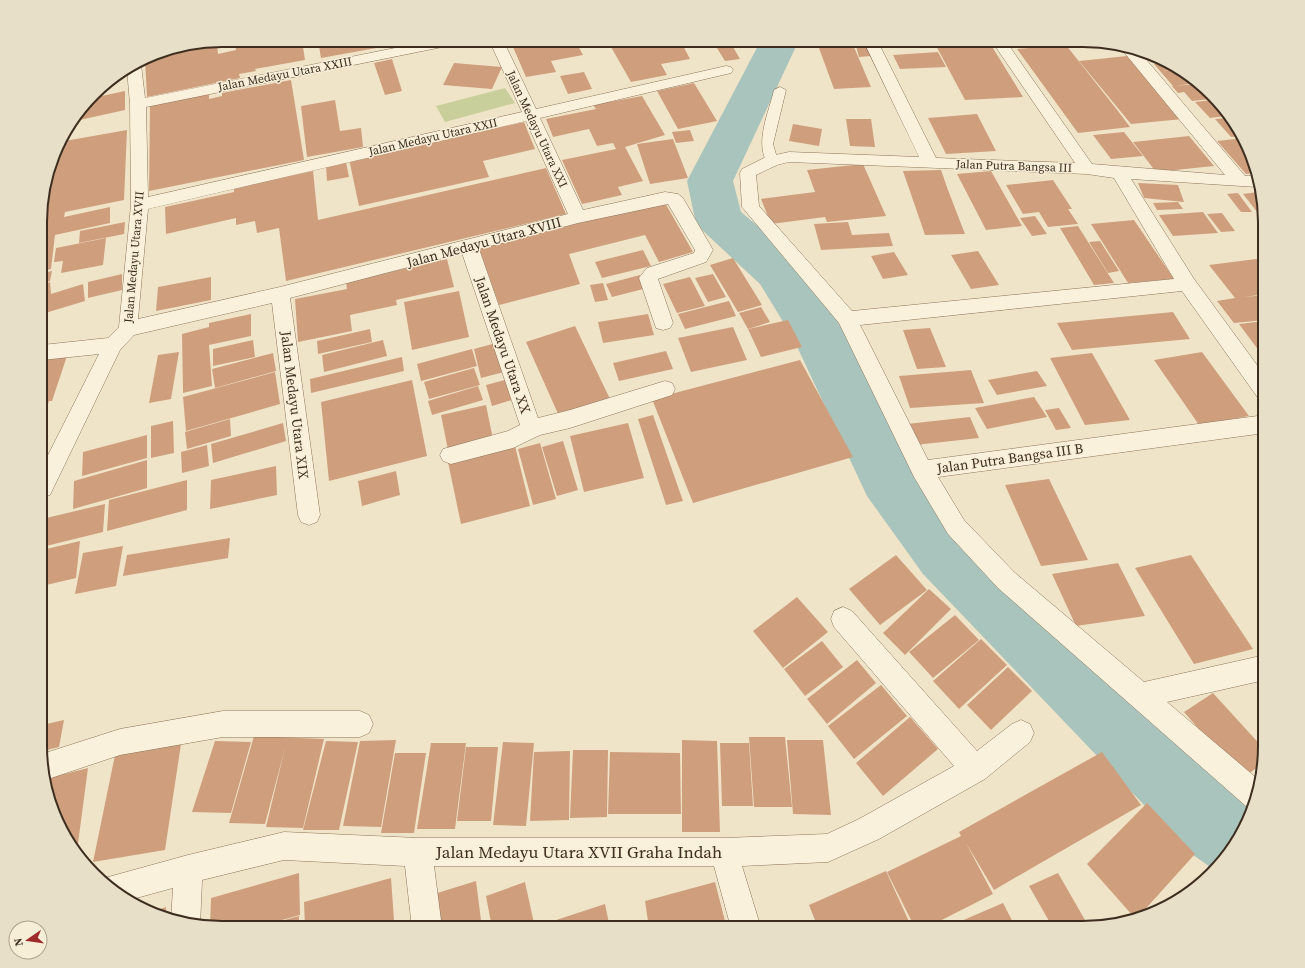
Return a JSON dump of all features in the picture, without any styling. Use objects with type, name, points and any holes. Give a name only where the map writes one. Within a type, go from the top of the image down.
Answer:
[{"type":"street","name":"Jalan Medayu Utara XXIII","points":[[138,104],[422,47]]},
{"type":"street","name":"Jalan Medayu Utara XXI","points":[[499,47],[578,217]]},
{"type":"street","points":[[873,47],[930,163]]},
{"type":"street","points":[[1003,47],[1087,169]]},
{"type":"street","points":[[1133,54],[1239,180]]},
{"type":"street","name":"Jalan Medayu Utara XVII","points":[[128,329],[140,205],[138,104],[134,70]]},
{"type":"street","name":"Jalan Medayu Utara XXII","points":[[140,205],[726,70]]},
{"type":"street","name":"Jalan Putra Bangsa III","points":[[772,161],[789,157],[1087,169],[1119,173],[1253,182]]},
{"type":"street","name":"Jalan Putra Bangsa III B","points":[[772,161],[748,173],[751,207],[847,319],[922,470],[1258,425]]},
{"type":"street","points":[[1119,173],[1187,284],[1258,382]]},
{"type":"street","name":"Jalan Medayu Utara XVIII","points":[[128,329],[280,294],[578,217],[665,198],[672,198],[677,202],[704,250],[700,257],[653,273],[648,278],[663,323]]},
{"type":"street","name":"Jalan Medayu Utara XX","points":[[469,246],[530,424],[536,427],[570,419],[665,389]]},
{"type":"street","points":[[847,319],[1187,284]]},
{"type":"street","name":"Jalan Medayu Utara XIX","points":[[280,294],[309,515]]},
{"type":"street","points":[[47,478],[113,344],[128,329]]},
{"type":"street","points":[[47,351],[113,344]]},
{"type":"street","points":[[451,454],[513,439],[536,427]]},
{"type":"street","points":[[922,470],[956,527],[1006,580],[1252,792]]},
{"type":"street","points":[[843,619],[975,769]]},
{"type":"street","points":[[1140,696],[1258,669]]},
{"type":"street","points":[[48,766],[120,742],[174,731],[223,724],[360,724]]},
{"type":"street","name":"Jalan Medayu Utara XVII Graha Indah","points":[[119,888],[188,868],[284,846],[418,852],[724,852],[828,848],[869,829],[975,769],[1021,733]]},
{"type":"street","points":[[418,852],[426,921]]},
{"type":"street","points":[[724,852],[744,921]]},
{"type":"street","points":[[186,918],[188,868]]},
{"type":"lane","points":[[772,161],[767,144],[780,90]]},
{"type":"green space","points":[[505,88],[515,103],[445,122],[436,106]]},
{"type":"building","points":[[210,47],[217,47],[218,54],[236,50],[235,47],[303,47],[305,60],[255,69],[256,71],[239,74],[240,78],[147,97],[145,64],[166,56],[188,50]]},
{"type":"building","points":[[319,47],[382,47],[321,58]]},
{"type":"building","points":[[513,47],[579,47],[583,55],[551,61],[556,72],[526,77]]},
{"type":"building","points":[[611,47],[684,47],[690,59],[661,64],[667,75],[631,82]]},
{"type":"building","points":[[716,47],[733,47],[740,59],[725,61]]},
{"type":"building","points":[[819,47],[854,47],[871,87],[834,89]]},
{"type":"building","points":[[856,47],[867,47],[871,56],[859,57]]},
{"type":"building","points":[[937,47],[992,47],[1023,97],[965,100]]},
{"type":"building","points":[[1068,47],[1130,127],[1078,133],[1017,49]]},
{"type":"building","points":[[938,52],[946,67],[900,69],[893,55]]},
{"type":"building","points":[[1127,56],[1183,119],[1131,124],[1079,61]]},
{"type":"building","points":[[392,59],[402,91],[385,95],[374,63]]},
{"type":"building","points":[[454,63],[502,67],[492,89],[443,85]]},
{"type":"building","points":[[1158,63],[1170,70],[1162,71],[1171,70],[1191,84],[1173,86],[1154,64]]},
{"type":"building","points":[[584,72],[592,89],[568,94],[560,76]]},
{"type":"building","points":[[291,80],[304,160],[149,191],[150,105],[209,94],[209,99],[222,96],[222,93]]},
{"type":"building","points":[[694,83],[717,121],[678,129],[657,91]]},
{"type":"building","points":[[1192,85],[1208,99],[1192,101],[1184,92],[1178,93],[1172,86]]},
{"type":"building","points":[[125,91],[125,110],[79,120],[83,115],[100,96]]},
{"type":"building","points":[[642,96],[665,135],[625,147],[643,181],[618,187],[622,195],[582,204],[562,160],[616,149],[613,143],[597,146],[589,129],[553,137],[546,119],[596,109],[593,105]]},
{"type":"building","points":[[335,100],[340,131],[361,128],[363,147],[307,157],[301,106]]},
{"type":"building","points":[[1209,100],[1223,116],[1210,118],[1195,102]]},
{"type":"building","points":[[977,114],[996,151],[946,154],[928,118]]},
{"type":"building","points":[[1224,118],[1236,137],[1231,137],[1215,119]]},
{"type":"building","points":[[846,119],[871,119],[875,147],[850,146]]},
{"type":"building","points":[[524,122],[535,149],[483,161],[489,177],[359,206],[349,159]]},
{"type":"building","points":[[793,124],[822,129],[819,146],[789,141]]},
{"type":"building","points":[[127,130],[124,200],[65,212],[64,217],[110,207],[110,223],[55,235],[51,269],[47,270],[48,199],[56,166],[67,141]]},
{"type":"building","points":[[690,130],[694,141],[676,143],[672,132]]},
{"type":"building","points":[[1124,132],[1143,156],[1111,159],[1093,135]]},
{"type":"building","points":[[1189,136],[1214,166],[1156,172],[1133,142]]},
{"type":"building","points":[[673,139],[688,178],[650,184],[637,144]]},
{"type":"building","points":[[1237,139],[1251,173],[1246,174],[1217,141]]},
{"type":"building","points":[[346,162],[349,177],[327,181],[326,166]]},
{"type":"building","points":[[863,164],[886,216],[827,222],[825,217],[771,224],[761,199],[815,192],[807,170]]},
{"type":"building","points":[[546,168],[566,214],[286,281],[279,228],[257,233],[255,221],[236,225],[236,218],[166,234],[165,207],[234,192],[234,188],[313,171],[318,220]]},
{"type":"building","points":[[941,170],[965,234],[925,235],[903,171]]},
{"type":"building","points":[[991,171],[1022,226],[986,230],[957,174]]},
{"type":"building","points":[[1053,180],[1072,209],[1068,209],[1078,224],[1048,227],[1039,212],[1023,214],[1006,185]]},
{"type":"building","points":[[1138,183],[1178,185],[1184,202],[1144,198]]},
{"type":"building","points":[[1256,192],[1258,213],[1243,194]]},
{"type":"building","points":[[1238,193],[1252,212],[1241,212],[1227,194]]},
{"type":"building","points":[[664,201],[693,252],[659,262],[645,235],[569,254],[580,284],[499,305],[479,248]]},
{"type":"building","points":[[1178,202],[1183,209],[1157,210],[1153,203]]},
{"type":"building","points":[[1203,212],[1218,233],[1173,236],[1159,215]]},
{"type":"building","points":[[1222,213],[1235,231],[1221,232],[1207,214]]},
{"type":"building","points":[[1035,216],[1047,234],[1032,236],[1020,218]]},
{"type":"building","points":[[1134,220],[1174,279],[1128,283],[1091,224]]},
{"type":"building","points":[[125,222],[124,234],[79,243],[80,231]]},
{"type":"building","points":[[848,222],[852,235],[889,233],[893,246],[821,250],[814,224]]},
{"type":"building","points":[[1078,226],[1114,283],[1094,285],[1060,228]]},
{"type":"building","points":[[106,238],[103,265],[61,273],[63,261],[54,262],[56,248]]},
{"type":"building","points":[[1100,241],[1119,271],[1108,273],[1089,242]]},
{"type":"building","points":[[643,250],[651,266],[602,278],[595,262]]},
{"type":"building","points":[[978,251],[999,285],[971,289],[951,255]]},
{"type":"building","points":[[894,252],[908,275],[883,279],[871,256]]},
{"type":"building","points":[[733,258],[762,305],[738,312],[710,265]]},
{"type":"building","points":[[447,259],[454,287],[396,300],[397,305],[350,315],[352,331],[298,342],[295,299],[347,289],[346,282]]},
{"type":"building","points":[[1258,259],[1258,295],[1244,297],[1258,296],[1258,321],[1234,323],[1217,301],[1235,298],[1209,265]]},
{"type":"building","points":[[52,271],[50,281],[47,282],[47,272]]},
{"type":"building","points":[[122,274],[122,290],[88,298],[88,282]]},
{"type":"building","points":[[713,274],[726,297],[708,302],[695,278]]},
{"type":"building","points":[[640,275],[647,288],[612,297],[606,284]]},
{"type":"building","points":[[211,277],[211,300],[156,311],[158,287]]},
{"type":"building","points":[[690,277],[705,306],[677,313],[663,284]]},
{"type":"building","points":[[50,282],[51,294],[83,284],[85,301],[47,312],[47,283]]},
{"type":"building","points":[[603,283],[608,300],[595,302],[590,285]]},
{"type":"building","points":[[459,291],[469,337],[412,350],[404,302]]},
{"type":"building","points":[[729,301],[736,316],[685,329],[678,314]]},
{"type":"building","points":[[761,307],[770,322],[748,329],[739,313]]},
{"type":"building","points":[[1173,312],[1190,339],[1072,350],[1057,323]]},
{"type":"building","points":[[251,314],[251,336],[209,345],[212,386],[183,393],[182,334],[209,327],[209,323]]},
{"type":"building","points":[[648,314],[654,335],[603,343],[598,322]]},
{"type":"building","points":[[788,320],[802,347],[761,357],[748,329]]},
{"type":"building","points":[[1258,322],[1258,350],[1239,324]]},
{"type":"building","points":[[575,326],[610,399],[559,416],[526,342]]},
{"type":"building","points":[[733,327],[747,360],[691,372],[678,338]]},
{"type":"building","points":[[930,328],[946,367],[917,369],[903,330]]},
{"type":"building","points":[[370,329],[372,342],[318,354],[317,341]]},
{"type":"building","points":[[253,340],[255,357],[213,366],[213,349]]},
{"type":"building","points":[[383,340],[387,356],[324,372],[322,355]]},
{"type":"building","points":[[496,343],[504,372],[481,378],[474,349]]},
{"type":"building","points":[[472,349],[477,366],[421,381],[417,364]]},
{"type":"building","points":[[666,351],[673,369],[619,381],[613,363]]},
{"type":"building","points":[[179,352],[171,399],[149,403],[158,355]]},
{"type":"building","points":[[1202,352],[1249,416],[1199,425],[1154,360]]},
{"type":"building","points":[[273,353],[276,371],[215,388],[212,369]]},
{"type":"building","points":[[1092,353],[1130,420],[1085,425],[1050,358]]},
{"type":"building","points":[[67,356],[52,401],[49,401],[47,407],[47,358]]},
{"type":"building","points":[[402,357],[404,371],[311,393],[310,379]]},
{"type":"building","points":[[800,360],[853,457],[693,503],[652,399]]},
{"type":"building","points":[[474,368],[480,385],[429,399],[424,382]]},
{"type":"building","points":[[971,370],[984,403],[910,408],[899,376]]},
{"type":"building","points":[[1037,371],[1047,386],[997,395],[988,380]]},
{"type":"building","points":[[275,372],[280,404],[186,431],[183,397]]},
{"type":"building","points":[[412,380],[427,456],[329,481],[321,402]]},
{"type":"building","points":[[505,380],[512,400],[492,406],[486,385]]},
{"type":"building","points":[[478,386],[483,400],[432,415],[428,401]]},
{"type":"building","points":[[1034,397],[1047,417],[987,429],[975,408]]},
{"type":"building","points":[[486,405],[493,439],[448,450],[441,415]]},
{"type":"building","points":[[1059,408],[1071,428],[1056,430],[1045,410]]},
{"type":"building","points":[[653,415],[683,501],[666,505],[638,419]]},
{"type":"building","points":[[970,417],[979,438],[915,445],[907,424]]},
{"type":"building","points":[[230,419],[231,436],[187,449],[185,432]]},
{"type":"building","points":[[173,421],[174,453],[151,458],[151,426]]},
{"type":"building","points":[[283,423],[286,441],[213,463],[211,444]]},
{"type":"building","points":[[628,423],[644,478],[584,492],[570,436]]},
{"type":"building","points":[[147,435],[147,458],[82,476],[83,452]]},
{"type":"building","points":[[563,441],[578,490],[557,496],[542,447]]},
{"type":"building","points":[[540,443],[556,499],[533,505],[518,449]]},
{"type":"building","points":[[207,445],[209,466],[182,473],[181,452]]},
{"type":"building","points":[[515,446],[530,506],[461,524],[448,462]]},
{"type":"building","points":[[147,460],[147,488],[73,509],[74,481]]},
{"type":"building","points":[[276,466],[277,495],[210,509],[211,480]]},
{"type":"building","points":[[396,471],[400,495],[362,506],[358,481]]},
{"type":"building","points":[[1049,479],[1088,560],[1041,566],[1005,485]]},
{"type":"building","points":[[187,480],[187,510],[107,531],[109,500]]},
{"type":"building","points":[[105,504],[103,532],[47,546],[47,518]]},
{"type":"building","points":[[230,538],[228,558],[123,576],[127,555]]},
{"type":"building","points":[[80,541],[76,578],[47,585],[47,549]]},
{"type":"building","points":[[123,546],[116,586],[75,594],[83,553]]},
{"type":"building","points":[[896,555],[927,590],[880,625],[849,589]]},
{"type":"building","points":[[1191,555],[1253,649],[1194,664],[1135,568]]},
{"type":"building","points":[[1118,563],[1145,616],[1076,626],[1052,574]]},
{"type":"building","points":[[929,589],[951,609],[905,655],[883,633]]},
{"type":"building","points":[[797,597],[828,632],[783,668],[753,631]]},
{"type":"building","points":[[955,615],[979,640],[933,678],[909,652]]},
{"type":"building","points":[[981,639],[1007,665],[959,709],[933,681]]},
{"type":"building","points":[[822,641],[843,667],[805,696],[784,669]]},
{"type":"building","points":[[857,660],[876,683],[827,724],[807,699]]},
{"type":"building","points":[[1008,667],[1032,691],[991,730],[967,705]]},
{"type":"building","points":[[881,685],[907,716],[854,759],[828,726]]},
{"type":"building","points":[[1213,693],[1258,742],[1257,767],[1242,779],[1184,712]]},
{"type":"building","points":[[910,717],[938,749],[883,796],[856,763]]},
{"type":"building","points":[[64,720],[59,747],[47,750],[47,724]]},
{"type":"building","points":[[254,736],[324,739],[303,828],[266,827],[285,748],[265,824],[229,823]]},
{"type":"building","points":[[749,737],[785,737],[792,807],[754,807]]},
{"type":"building","points":[[396,740],[381,827],[343,826],[360,741]]},
{"type":"building","points":[[682,740],[717,741],[720,832],[682,832]]},
{"type":"building","points":[[787,740],[823,740],[831,815],[793,814]]},
{"type":"building","points":[[215,741],[251,742],[231,813],[192,812]]},
{"type":"building","points":[[326,741],[358,742],[339,830],[303,830]]},
{"type":"building","points":[[503,742],[534,743],[526,826],[493,825]]},
{"type":"building","points":[[431,743],[466,743],[455,829],[417,829]]},
{"type":"building","points":[[720,743],[749,743],[753,806],[722,806]]},
{"type":"building","points":[[181,744],[165,850],[93,862],[115,755]]},
{"type":"building","points":[[466,747],[498,747],[491,821],[457,821]]},
{"type":"building","points":[[573,750],[608,750],[607,817],[570,818]]},
{"type":"building","points":[[570,751],[569,820],[530,821],[534,752]]},
{"type":"building","points":[[610,752],[680,753],[681,814],[608,814]]},
{"type":"building","points":[[1102,752],[1141,805],[994,890],[966,843],[993,894],[940,921],[912,921],[887,872],[961,836],[959,832]]},
{"type":"building","points":[[395,753],[426,753],[414,833],[381,833]]},
{"type":"building","points":[[88,768],[78,845],[70,834],[60,813],[50,778]]},
{"type":"building","points":[[1147,803],[1195,854],[1145,910],[1131,914],[1087,864]]},
{"type":"building","points":[[886,871],[909,921],[815,921],[809,905]]},
{"type":"building","points":[[299,873],[300,915],[278,921],[210,921],[211,898]]},
{"type":"building","points":[[1058,873],[1086,921],[1049,921],[1029,886]]},
{"type":"building","points":[[391,878],[394,920],[305,921],[304,902]]},
{"type":"building","points":[[476,881],[481,921],[437,921],[434,894]]},
{"type":"building","points":[[525,882],[533,921],[491,921],[486,896]]},
{"type":"building","points":[[715,882],[725,921],[648,921],[645,901]]},
{"type":"building","points":[[1003,903],[1012,921],[961,921]]},
{"type":"building","points":[[605,904],[609,921],[553,921]]},
{"type":"building","points":[[166,907],[166,912],[159,909]]},
{"type":"building","points":[[299,916],[299,921],[281,921]]},
{"type":"waterway","points":[[777,47],[710,181],[719,219],[778,271],[817,332],[888,478],[945,554],[1216,825],[1233,837]]}]
